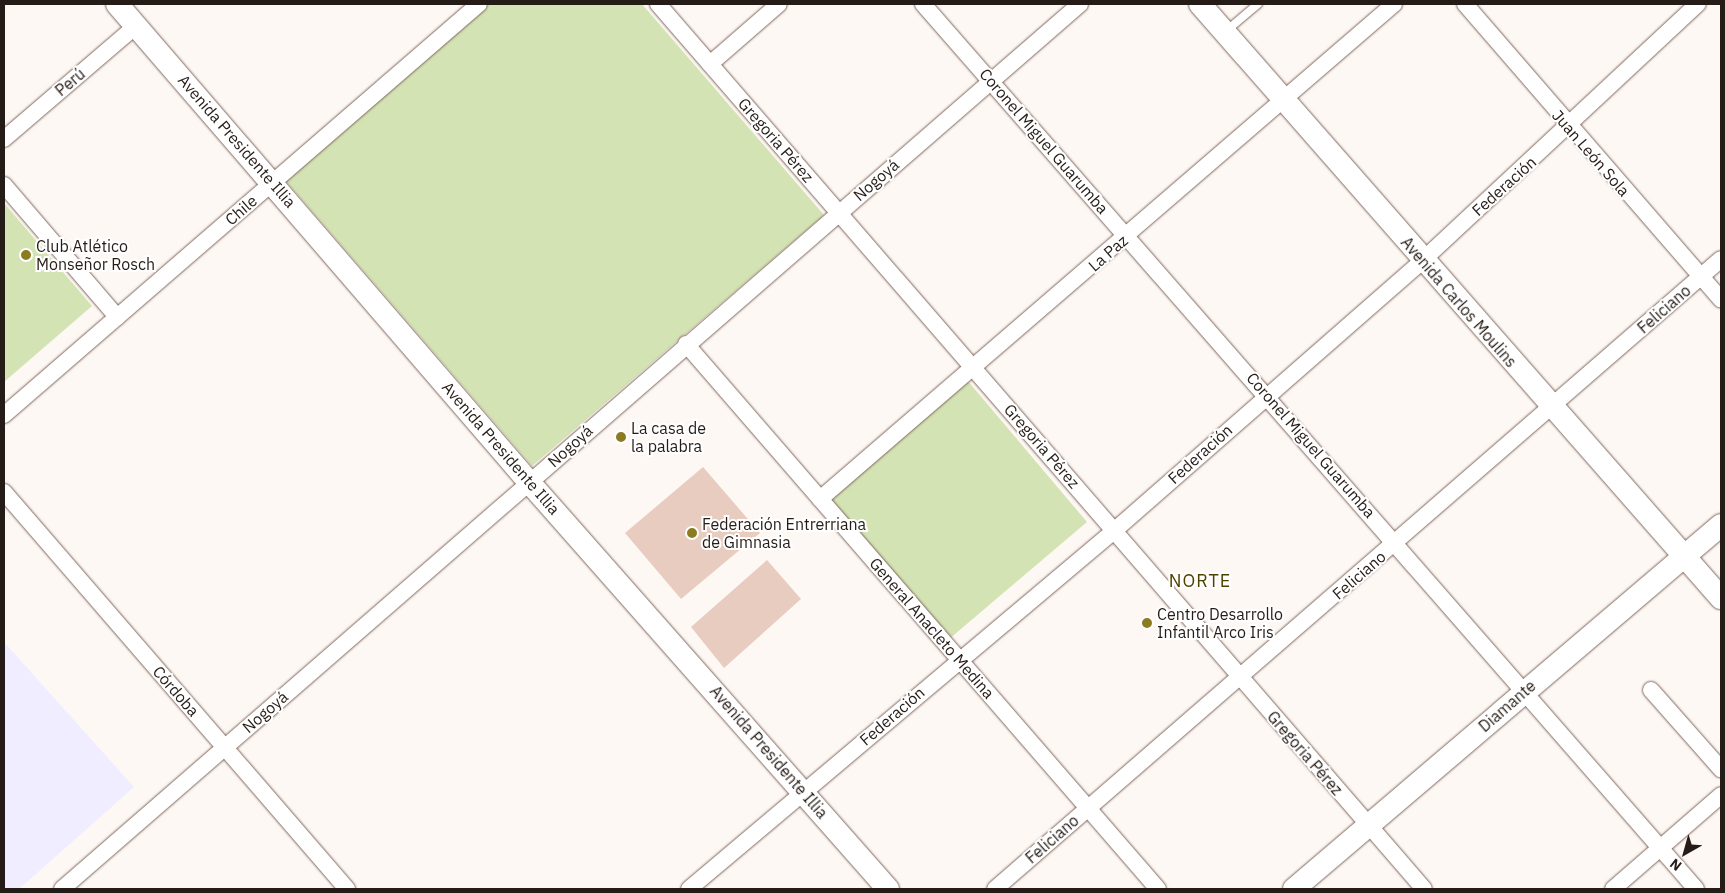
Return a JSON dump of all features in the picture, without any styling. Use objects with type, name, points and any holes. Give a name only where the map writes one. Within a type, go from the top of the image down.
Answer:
[{"type":"street","name":"Avenida Presidente Illia","points":[[117,4],[274,182],[529,482],[804,791],[888,889]]},
{"type":"street","name":"Chile","points":[[4,416],[479,4]]},
{"type":"street","name":"Gregoria Pérez","points":[[658,4],[1424,889]]},
{"type":"street","points":[[710,64],[779,4]]},
{"type":"street","name":"Coronel Miguel Guarumba","points":[[923,4],[1525,690],[1696,889]]},
{"type":"street","name":"Nogoyá","points":[[62,889],[80,884],[225,748],[686,344],[1080,4]]},
{"type":"street","name":"Avenida Carlos Moulins","points":[[1200,4],[1422,261],[1721,598]]},
{"type":"street","name":"La Paz","points":[[820,499],[1128,236],[1394,4]]},
{"type":"street","name":"Juan León Sola","points":[[1465,4],[1568,128],[1721,300]]},
{"type":"street","name":"Federación","points":[[689,889],[958,659],[1115,530],[1422,261],[1568,128],[1698,4]]},
{"type":"street","name":"Perú","points":[[4,139],[136,26]]},
{"type":"street","points":[[4,185],[117,317]]},
{"type":"street","name":"Feliciano","points":[[995,889],[1721,259]]},
{"type":"street","name":"General Anacleto Medina","points":[[686,344],[1158,889]]},
{"type":"street","name":"Córdoba","points":[[4,492],[348,889]]},
{"type":"street","name":"Diamante","points":[[1294,889],[1525,690],[1721,525]]},
{"type":"street","points":[[1651,690],[1721,769]]},
{"type":"street","points":[[1613,889],[1721,795]]},
{"type":"lane","points":[[1225,32],[1258,4]]},
{"type":"shaded area","points":[[4,642],[134,787],[19,889],[4,889]]},
{"type":"green space","points":[[475,4],[642,4],[824,215],[532,466],[279,173]]},
{"type":"green space","name":"Club Atlético Monseñor Rosch","points":[[4,203],[92,306],[4,382]]},
{"type":"green space","points":[[967,380],[1087,522],[948,640],[828,498]]},
{"type":"building","name":"Federación Entrerriana de Gimnasia","points":[[703,467],[760,533],[681,599],[625,533]]},
{"type":"building","points":[[767,560],[801,599],[724,668],[691,627]]},
{"type":"place","name":"Club Atlético Monseñor Rosch","points":[[26,255]]},
{"type":"place","name":"La casa de la palabra","points":[[621,437]]},
{"type":"place","name":"Federación Entrerriana de Gimnasia","points":[[692,533]]},
{"type":"place","name":"Centro Desarrollo Infantil Arco Iris","points":[[1147,623]]},
{"type":"district","name":"NORTE","points":[[1200,581]]}]
